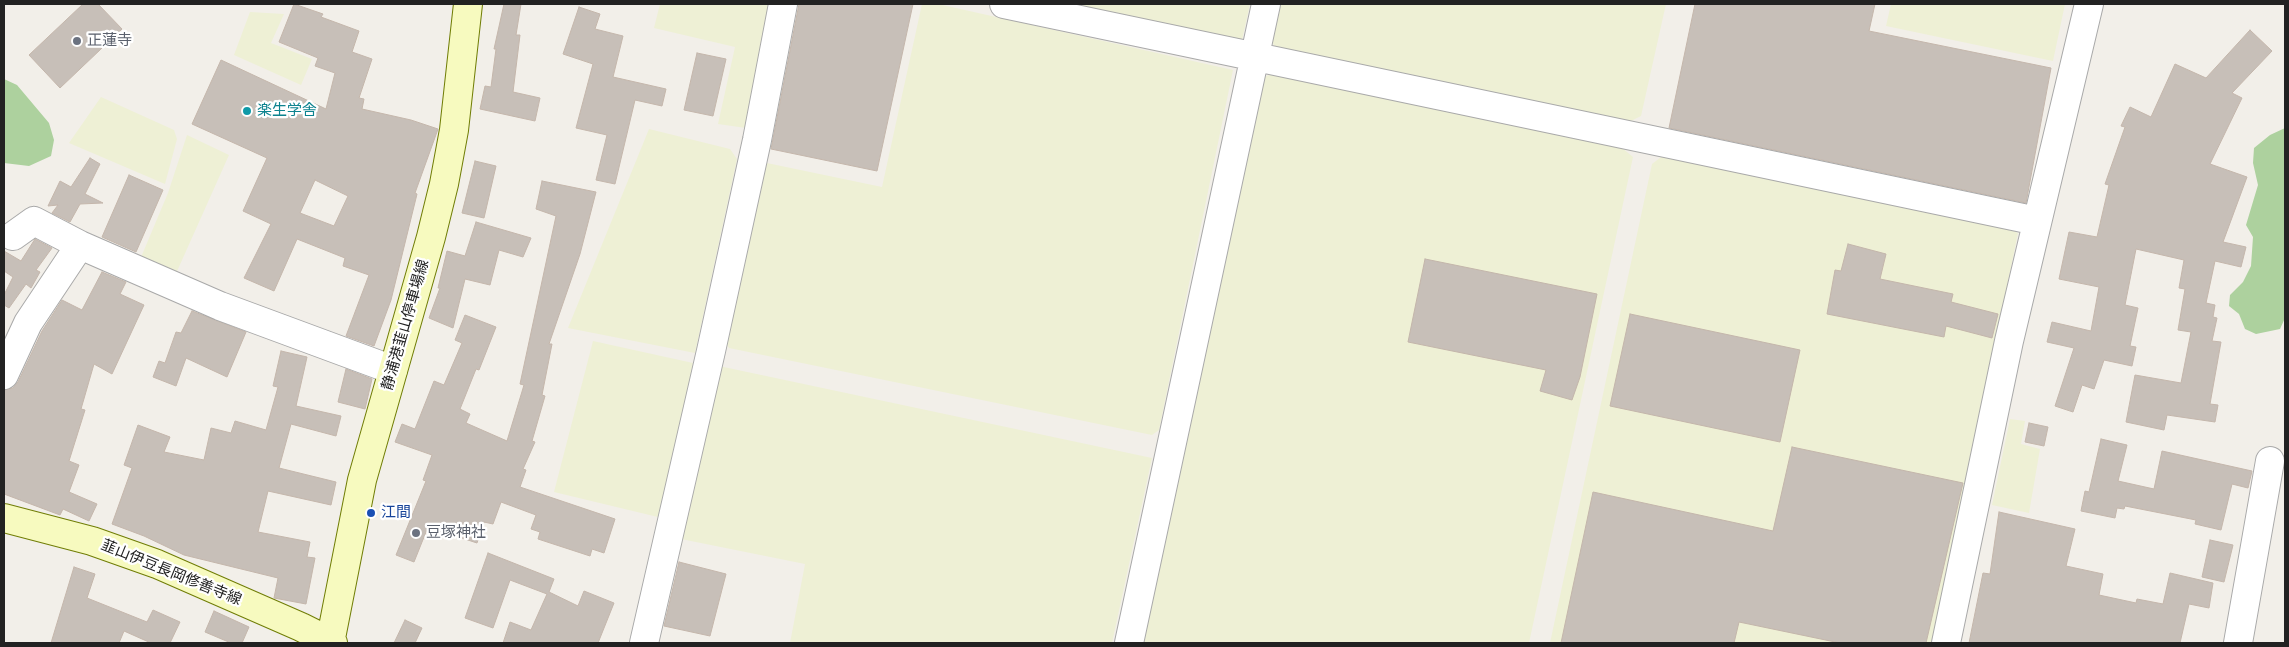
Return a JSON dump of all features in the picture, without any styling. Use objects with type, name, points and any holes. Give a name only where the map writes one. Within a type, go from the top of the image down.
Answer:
[{"type":"main road","name":"静浦港韮山停車場線","points":[[331,643],[362,480],[444,184],[454,130],[468,4]]},
{"type":"main road","name":"韮山伊豆長岡修善寺線","points":[[4,518],[92,541],[157,564],[301,626],[331,643]]},
{"type":"street","points":[[644,643],[711,351],[783,4]]},
{"type":"street","points":[[1004,4],[2037,221]]},
{"type":"street","points":[[1129,643],[1266,4]]},
{"type":"street","points":[[1946,643],[2008,341],[2089,4]]},
{"type":"street","points":[[14,236],[34,221],[80,246],[220,306],[393,370]]},
{"type":"street","points":[[4,375],[28,323],[80,246]]},
{"type":"street","points":[[2238,643],[2270,461]]},
{"type":"green space","points":[[660,4],[773,4],[746,128],[718,124],[735,47],[654,28]]},
{"type":"green space","points":[[922,4],[938,4],[1233,70],[1159,430],[1152,435],[729,348],[722,337],[762,162],[882,187]]},
{"type":"green space","points":[[1070,4],[1250,4],[1242,40]]},
{"type":"green space","points":[[1275,4],[1666,4],[1641,116],[1625,124],[1276,49],[1268,34]]},
{"type":"green space","points":[[1891,4],[2065,4],[2053,61],[1886,26]]},
{"type":"green space","points":[[250,12],[284,14],[271,43],[312,59],[301,85],[234,55]]},
{"type":"green space","points":[[1277,72],[1621,147],[1633,157],[1529,643],[1139,643],[1261,78]]},
{"type":"green space","points":[[4,79],[17,85],[49,123],[54,140],[51,156],[29,166],[4,163]]},
{"type":"green space","points":[[101,97],[174,130],[177,139],[165,184],[69,143]]},
{"type":"green space","points":[[2285,128],[2285,318],[2280,329],[2256,334],[2245,329],[2239,314],[2229,306],[2230,295],[2243,282],[2251,266],[2253,237],[2246,225],[2258,185],[2253,163],[2254,148],[2270,135]]},
{"type":"green space","points":[[649,129],[730,149],[737,159],[695,353],[568,328]]},
{"type":"green space","points":[[187,135],[229,155],[174,278],[139,262],[168,193]]},
{"type":"green space","points":[[1665,154],[2007,228],[2018,233],[1934,643],[1550,643],[1652,164]]},
{"type":"green space","points":[[593,341],[693,363],[662,518],[554,492]]},
{"type":"green space","points":[[719,366],[1152,458],[1112,643],[790,643],[805,564],[681,539]]},
{"type":"green space","points":[[2010,419],[2025,421],[2021,444],[2040,449],[2029,513],[1992,505]]},
{"type":"building","points":[[83,4],[98,4],[122,29],[60,88],[29,55]]},
{"type":"building","points":[[294,4],[323,14],[321,17],[359,31],[352,52],[372,59],[359,98],[364,99],[362,109],[411,120],[438,129],[415,193],[417,194],[391,300],[374,346],[346,336],[369,275],[343,266],[345,258],[297,239],[274,291],[244,278],[271,224],[243,211],[267,158],[192,124],[221,60],[326,109],[335,73],[315,66],[318,58],[279,42]],"holes":[[[315,180],[348,196],[334,226],[300,213]]]},
{"type":"building","points":[[504,4],[521,4],[516,35],[520,35],[513,92],[540,98],[535,121],[480,109],[485,86],[491,87],[496,49],[494,49]]},
{"type":"building","points":[[799,4],[913,4],[877,171],[771,149]]},
{"type":"building","points":[[1695,4],[1875,4],[1869,31],[2051,68],[2026,203],[1669,128]]},
{"type":"building","points":[[579,7],[600,14],[595,29],[623,36],[613,77],[666,89],[662,106],[635,100],[615,184],[596,180],[607,135],[576,128],[593,64],[563,54]]},
{"type":"building","points":[[2250,30],[2272,51],[2232,93],[2242,98],[2210,164],[2247,177],[2223,242],[2246,247],[2241,267],[2215,261],[2206,303],[2215,305],[2213,317],[2217,318],[2212,341],[2221,342],[2210,404],[2218,405],[2215,422],[2167,415],[2164,430],[2126,422],[2135,375],[2181,383],[2191,332],[2178,330],[2185,289],[2179,288],[2184,260],[2136,249],[2125,305],[2138,308],[2130,346],[2136,347],[2132,366],[2104,360],[2094,389],[2082,385],[2073,412],[2055,406],[2074,348],[2047,342],[2052,322],[2091,331],[2099,287],[2059,279],[2069,232],[2097,237],[2109,185],[2105,184],[2125,127],[2121,126],[2130,107],[2151,117],[2175,64],[2206,78]]},
{"type":"building","points":[[697,53],[726,59],[713,116],[684,110]]},
{"type":"building","points":[[90,158],[100,164],[85,194],[103,203],[80,204],[70,222],[52,213],[58,205],[48,206],[60,181],[71,187]]},
{"type":"building","points":[[475,161],[496,166],[484,218],[462,213]]},
{"type":"building","points":[[129,175],[163,190],[136,252],[102,237]]},
{"type":"building","points":[[542,181],[596,192],[580,254],[549,344],[552,344],[542,395],[545,396],[532,441],[535,442],[523,469],[526,470],[520,487],[615,519],[604,553],[592,549],[590,556],[538,539],[540,532],[531,529],[536,515],[501,502],[493,524],[484,522],[477,543],[428,527],[414,562],[396,555],[426,481],[423,480],[432,455],[395,442],[402,424],[415,429],[434,381],[444,385],[462,343],[455,340],[465,315],[496,327],[479,370],[476,369],[460,409],[470,414],[466,423],[507,441],[524,385],[520,384],[556,216],[536,209]]},
{"type":"building","points":[[476,222],[531,238],[523,257],[499,250],[490,285],[465,279],[453,328],[429,318],[440,288],[438,288],[447,251],[465,256]]},
{"type":"building","points":[[35,239],[52,248],[36,270],[40,272],[31,288],[26,284],[9,308],[4,305],[4,295],[13,277],[4,271],[4,251],[21,261]]},
{"type":"building","points":[[1848,244],[1886,254],[1880,279],[1953,294],[1951,302],[1998,314],[1992,338],[1946,326],[1944,337],[1827,314],[1835,270],[1841,271]]},
{"type":"building","points":[[1425,259],[1597,294],[1580,377],[1572,400],[1540,391],[1546,370],[1408,342]]},
{"type":"building","points":[[102,272],[126,282],[120,294],[144,305],[112,374],[94,364],[81,409],[85,410],[69,461],[79,465],[69,492],[97,504],[89,521],[63,509],[60,515],[4,494],[4,390],[13,388],[18,382],[42,331],[62,300],[82,310]]},
{"type":"building","points":[[192,311],[246,332],[227,377],[186,358],[176,386],[153,377],[159,361],[165,363],[176,332],[181,333]]},
{"type":"building","points":[[1630,314],[1800,350],[1780,442],[1610,406]]},
{"type":"building","points":[[281,351],[307,357],[296,406],[341,416],[336,436],[291,424],[279,468],[336,482],[331,505],[268,491],[258,532],[310,542],[307,557],[315,558],[306,604],[274,598],[278,578],[184,555],[144,536],[112,524],[132,468],[124,465],[138,425],[170,437],[164,452],[204,460],[211,428],[231,433],[235,421],[266,430],[278,387],[273,386]]},
{"type":"building","points":[[346,369],[372,379],[365,409],[338,402]]},
{"type":"building","points":[[2029,423],[2048,427],[2044,446],[2025,442]]},
{"type":"building","points":[[2101,439],[2127,445],[2118,481],[2154,489],[2162,451],[2252,471],[2248,488],[2232,484],[2221,530],[2195,524],[2196,520],[2125,506],[2124,509],[2117,508],[2115,518],[2081,511],[2085,491],[2089,492]]},
{"type":"building","points":[[1792,447],[1963,483],[1926,643],[1840,643],[1739,622],[1734,643],[1561,643],[1593,492],[1773,531]]},
{"type":"building","points":[[1999,512],[2075,529],[2066,566],[2103,574],[2099,595],[2136,603],[2137,599],[2163,604],[2170,573],[2213,583],[2209,608],[2189,604],[2180,643],[1969,643],[1983,573],[1990,574]]},
{"type":"building","points":[[2210,540],[2233,545],[2224,582],[2202,577]]},
{"type":"building","points":[[488,553],[554,579],[549,592],[578,606],[584,591],[614,603],[598,643],[503,643],[510,622],[531,630],[547,594],[510,580],[493,628],[465,618]]},
{"type":"building","points":[[679,562],[726,574],[710,636],[664,626]]},
{"type":"building","points":[[74,567],[95,574],[87,598],[147,622],[153,610],[180,622],[170,643],[151,643],[124,631],[119,643],[51,643]]},
{"type":"building","points":[[214,611],[249,627],[242,643],[231,643],[205,632]]},
{"type":"building","points":[[405,620],[422,628],[415,643],[394,643]]},
{"type":"place","name":"正蓮寺","points":[[77,41]]},
{"type":"place","name":"楽生学舎","points":[[247,111]]},
{"type":"place","name":"江間","points":[[371,513]]},
{"type":"place","name":"豆塚神社","points":[[416,533]]}]
